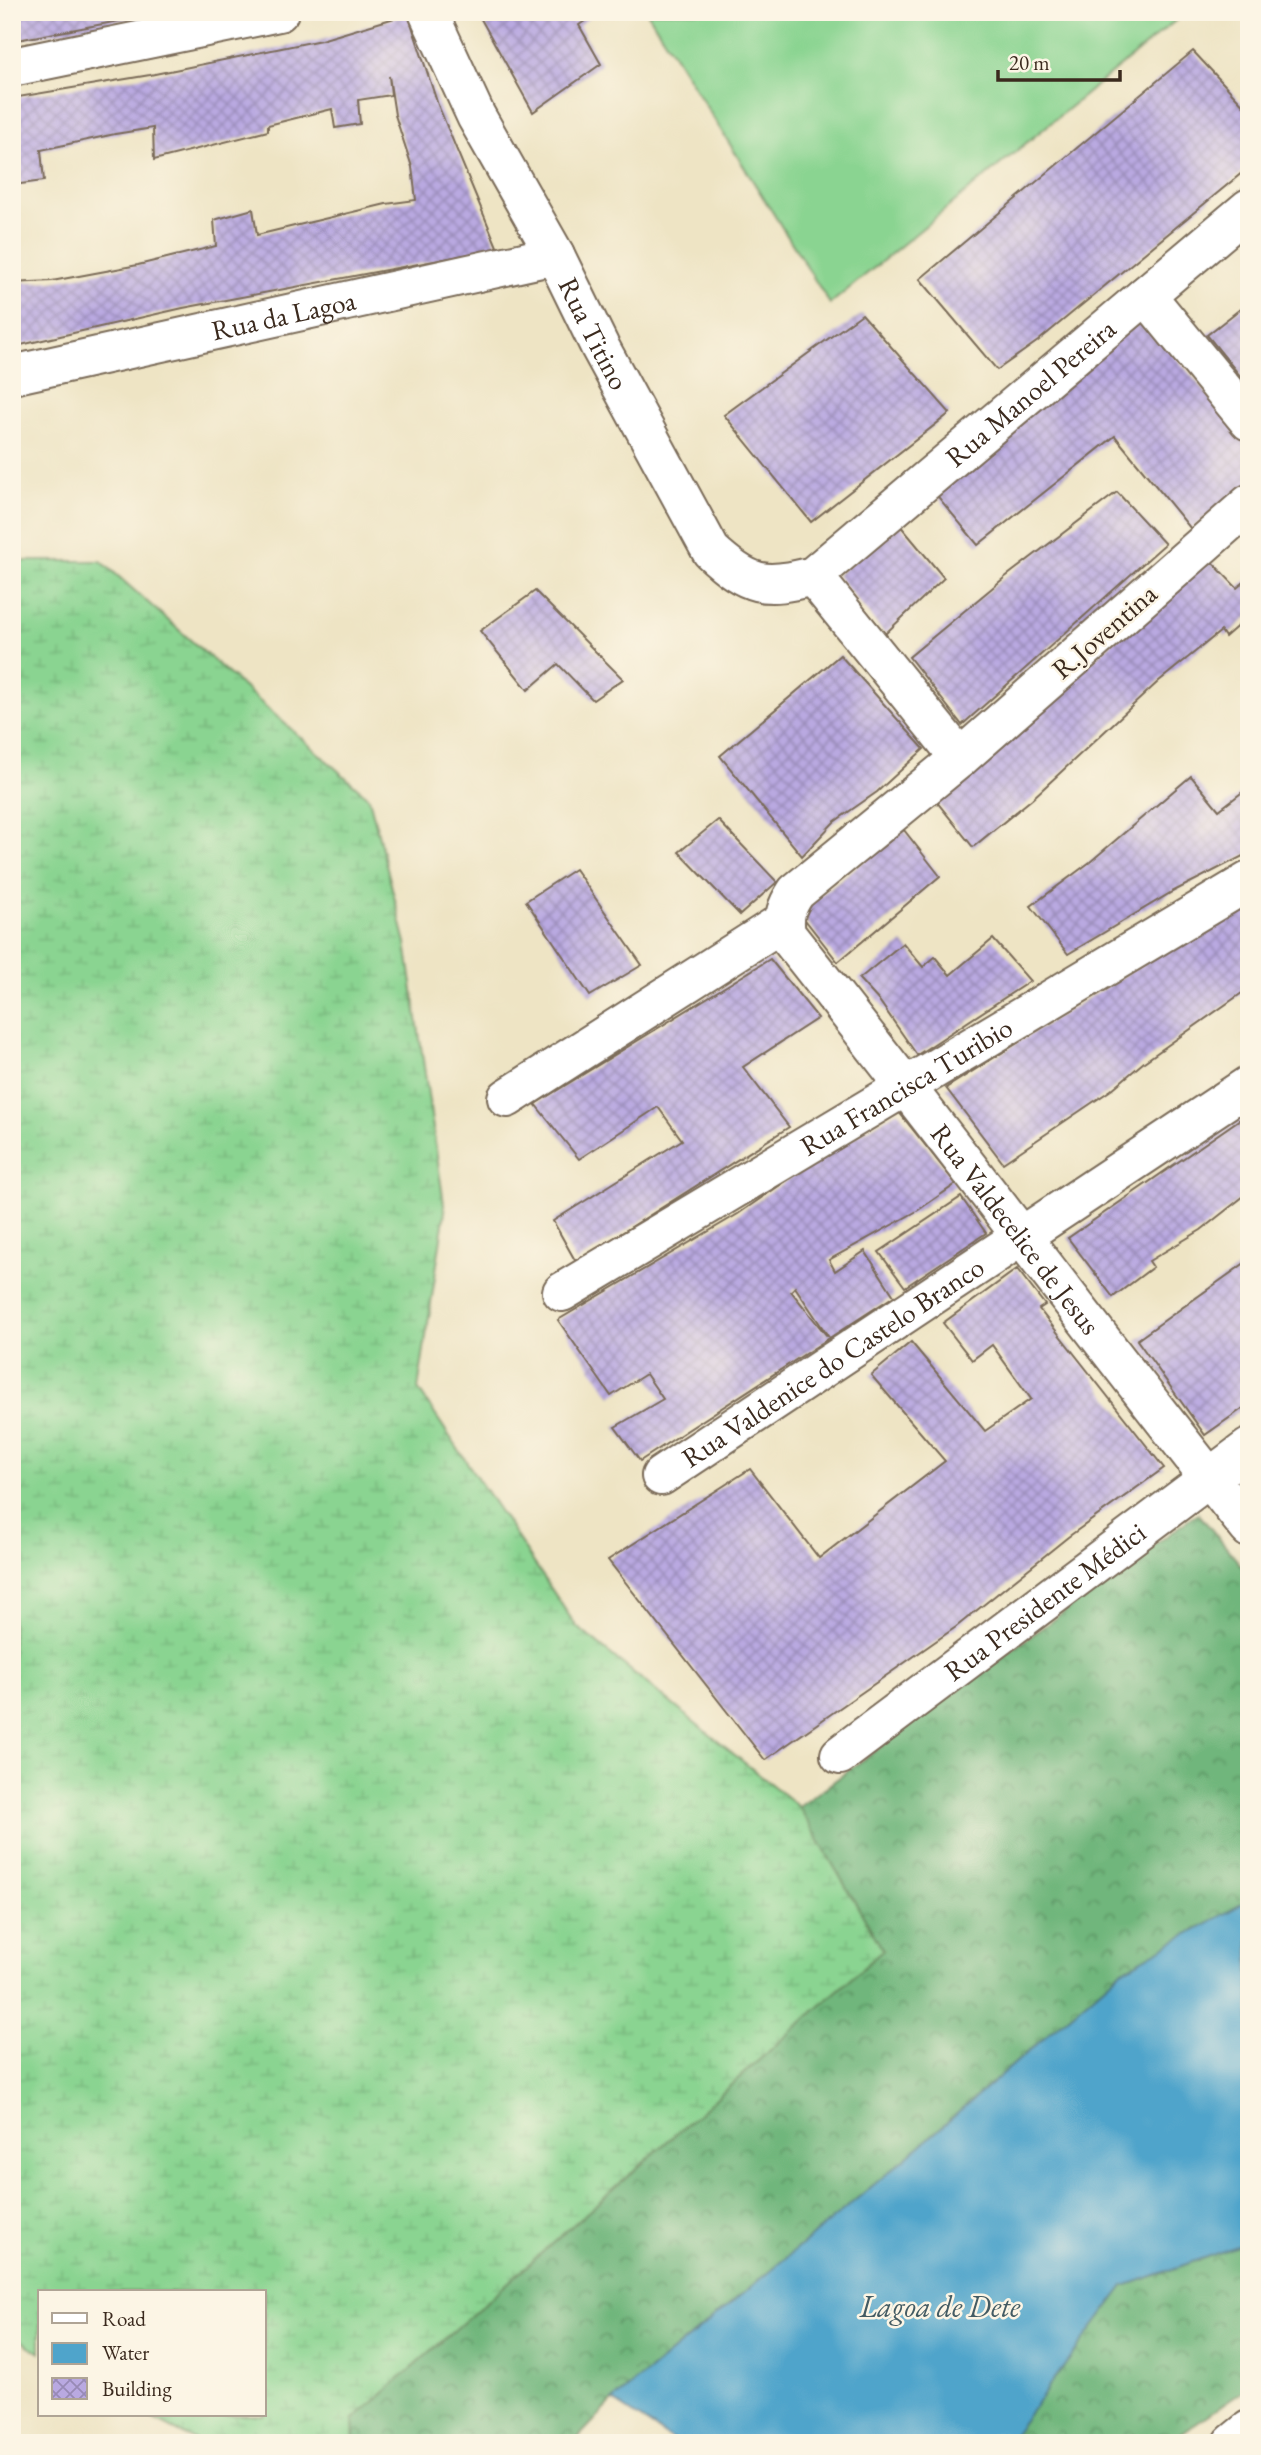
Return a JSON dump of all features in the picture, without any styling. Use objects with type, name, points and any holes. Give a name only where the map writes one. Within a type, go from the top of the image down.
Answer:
[{"type":"street","points":[[12,67],[279,12]]},
{"type":"street","name":"Rua Titino","points":[[428,12],[475,116],[555,255],[600,347],[711,551],[729,568],[754,581],[776,586],[813,576]]},
{"type":"street","name":"Rua Manoel Pereira","points":[[813,576],[1249,208]]},
{"type":"street","name":"Rua da Lagoa","points":[[12,375],[555,255]]},
{"type":"street","points":[[1146,295],[1249,421]]},
{"type":"street","name":"R.Joventina","points":[[507,1098],[790,906],[1249,504]]},
{"type":"street","points":[[813,576],[960,758]]},
{"type":"street","name":"Rua Francisca Turibio","points":[[562,1292],[1249,881]]},
{"type":"street","name":"Rua Valdecelice de Jesus","points":[[790,906],[786,933],[1020,1238],[1249,1528]]},
{"type":"street","name":"Rua Valdenice do Castelo Branco","points":[[661,1476],[1249,1085]]},
{"type":"street","name":"Rua Presidente Médici","points":[[840,1755],[1249,1448]]},
{"type":"street","points":[[1233,2443],[1249,2430]]},
{"type":"green space","points":[[647,12],[1186,12],[830,304]]},
{"type":"green space","points":[[12,561],[101,561],[369,798],[406,943],[445,1211],[418,1389],[576,1626],[799,1807],[883,1950],[353,2420],[354,2443],[201,2443],[148,2416],[266,2416],[266,2290],[38,2290],[38,2352],[12,2335]]},
{"type":"green space","points":[[1198,1513],[1249,1575],[1249,1900],[1121,1971],[906,2158],[613,2401],[573,2443],[354,2443],[353,2420],[883,1950],[799,1807]]},
{"type":"green space","points":[[1249,2242],[1249,2386],[1167,2443],[1007,2443],[1124,2286]]},
{"type":"water","name":"Lagoa de Dete","points":[[1249,1900],[1249,2242],[1124,2286],[1007,2443],[677,2443],[613,2401],[906,2158],[1121,1971]]},
{"type":"building","points":[[12,12],[162,12],[162,13],[12,41]]},
{"type":"building","points":[[477,12],[598,12],[579,25],[601,64],[533,112]]},
{"type":"building","points":[[408,14],[438,105],[498,249],[183,308],[12,347],[12,283],[52,281],[138,265],[216,246],[214,220],[253,209],[257,235],[386,204],[416,200],[412,167],[395,115],[389,76],[391,95],[358,100],[360,124],[335,128],[332,109],[268,125],[268,131],[154,160],[153,128],[115,134],[41,150],[44,181],[12,185],[12,98],[150,75],[321,40]]},
{"type":"building","points":[[1193,51],[1249,111],[1249,167],[1038,341],[997,370],[920,279]]},
{"type":"building","points":[[1249,302],[1249,387],[1207,335]]},
{"type":"building","points":[[862,314],[950,413],[811,522],[724,415]]},
{"type":"building","points":[[1142,318],[1249,443],[1249,483],[1191,529],[1115,436],[978,545],[934,492]]},
{"type":"building","points":[[1117,492],[1165,544],[962,725],[909,657],[1004,578]]},
{"type":"building","points":[[899,524],[944,578],[885,634],[837,575]]},
{"type":"building","points":[[1207,557],[1237,588],[1249,578],[1249,616],[1225,637],[1221,631],[1159,681],[1032,799],[973,847],[937,802]]},
{"type":"building","points":[[535,591],[623,679],[593,700],[558,664],[528,690],[480,631]]},
{"type":"building","points":[[840,655],[924,749],[877,792],[834,822],[802,856],[720,756]]},
{"type":"building","points":[[1191,776],[1219,810],[1249,787],[1249,853],[1172,892],[1068,954],[1031,906],[1090,862]]},
{"type":"building","points":[[718,820],[777,882],[740,915],[679,852]]},
{"type":"building","points":[[904,830],[940,876],[838,962],[799,912]]},
{"type":"building","points":[[575,869],[642,965],[590,996],[526,901]]},
{"type":"building","points":[[1249,897],[1249,988],[1144,1062],[1111,1090],[1003,1163],[946,1088]]},
{"type":"building","points":[[993,939],[1030,981],[917,1055],[880,1002],[859,979],[903,943],[923,967],[935,957],[950,975]]},
{"type":"building","points":[[770,959],[818,1018],[743,1067],[789,1127],[576,1262],[553,1221],[682,1140],[658,1107],[579,1159],[535,1104]]},
{"type":"building","points":[[898,1111],[956,1184],[917,1211],[829,1260],[835,1271],[865,1251],[894,1296],[640,1461],[615,1427],[663,1399],[646,1374],[611,1396],[558,1320],[738,1214],[815,1161]],"holes":[[[795,1287],[828,1336],[791,1291]]]},
{"type":"building","points":[[1249,1113],[1249,1192],[1201,1230],[1149,1261],[1153,1267],[1113,1297],[1068,1238]]},
{"type":"building","points":[[961,1197],[986,1233],[905,1287],[879,1252]]},
{"type":"building","points":[[1249,1260],[1249,1404],[1205,1435],[1137,1340]]},
{"type":"building","points":[[1017,1269],[1045,1305],[1039,1309],[1164,1468],[1068,1537],[956,1627],[765,1760],[608,1560],[750,1469],[819,1558],[945,1461],[871,1375],[911,1342],[985,1431],[1031,1399],[992,1345],[972,1360],[943,1323]]}]
